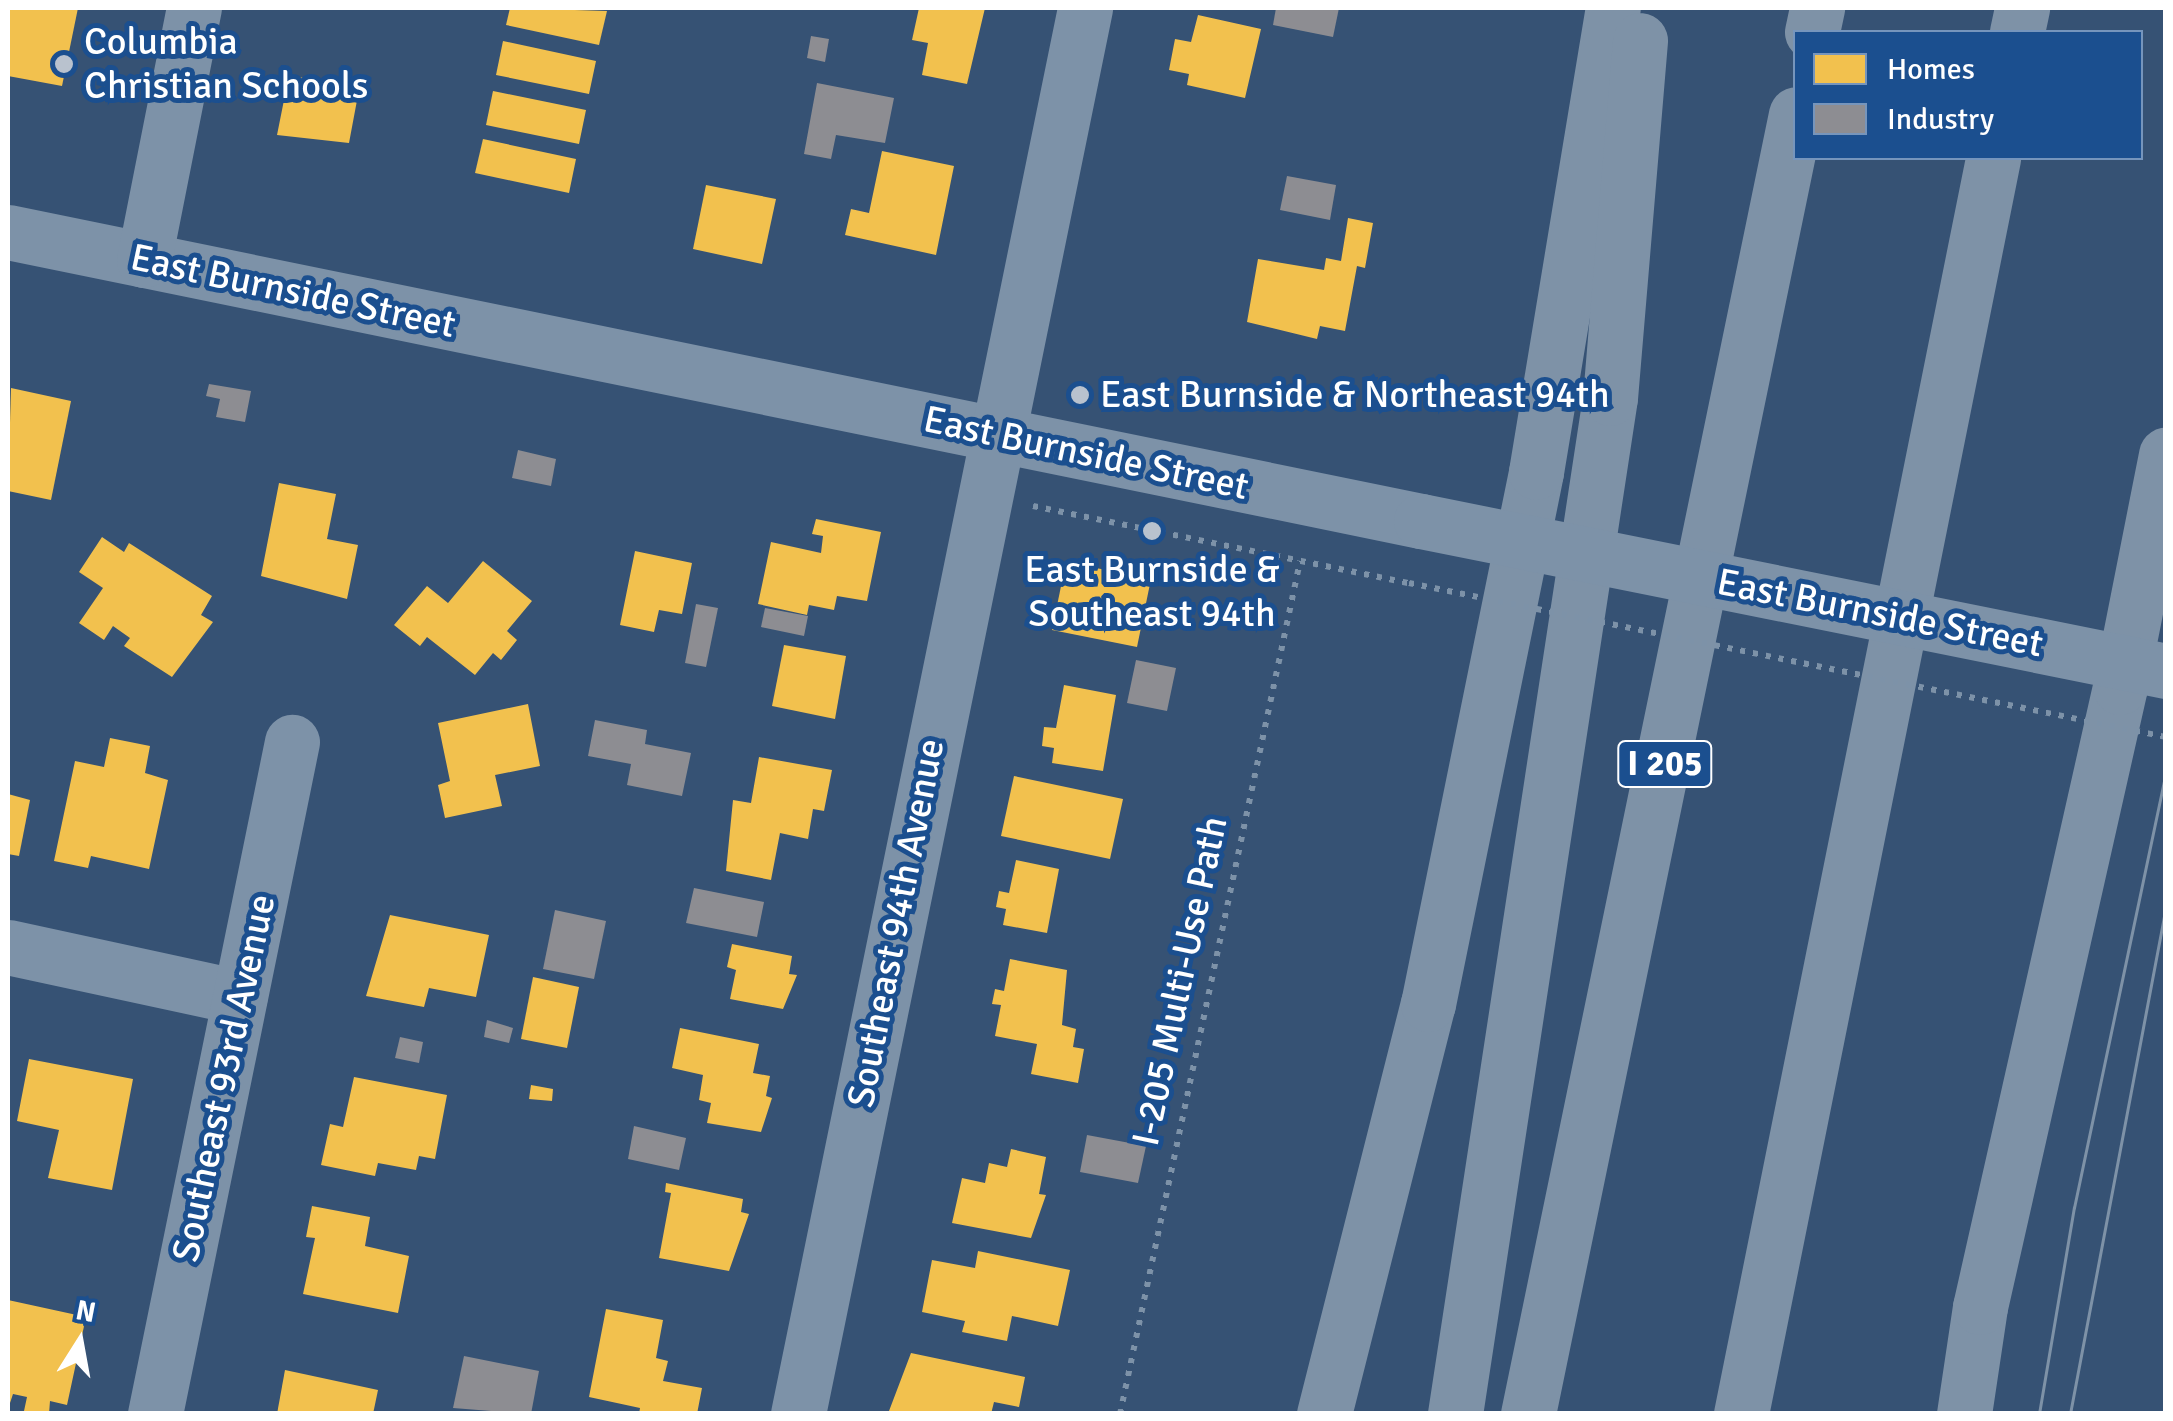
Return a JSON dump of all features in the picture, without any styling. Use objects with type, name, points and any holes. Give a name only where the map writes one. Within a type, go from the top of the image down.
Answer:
[{"type":"highway","points":[[1324,1414],[1428,1004],[1536,472],[1613,8]]},
{"type":"highway","points":[[1455,1414],[1610,398],[1642,8]]},
{"type":"highway","name":"I 205","points":[[1528,1414],[1793,129]]},
{"type":"highway","points":[[1741,1414],[1993,160]]},
{"type":"highway","points":[[1964,1414],[1980,1307],[2120,687],[2166,454]]},
{"type":"highway","points":[[1944,1414],[1980,1307]]},
{"type":"street","points":[[144,260],[194,8]]},
{"type":"street","name":"Southeast 94th Avenue","points":[[798,1414],[1085,8]]},
{"type":"street","name":"East Burnside Street","points":[[8,232],[2166,671]]},
{"type":"street","name":"Southeast 93rd Avenue","points":[[155,1414],[292,742]]},
{"type":"street","points":[[8,947],[240,996]]},
{"type":"path","name":"East Burnside Street","points":[[1028,504],[2166,737]]},
{"type":"path","name":"I-205 Multi-Use Path","points":[[1120,1414],[1300,562]]},
{"type":"building: Homes","points":[[8,8],[78,8],[62,86],[8,76]]},
{"type":"building: Homes","points":[[510,8],[607,11],[599,45],[506,25]]},
{"type":"building: Homes","points":[[919,8],[985,8],[967,84],[922,75],[928,43],[912,40]]},
{"type":"building: Homes","points":[[1198,15],[1261,29],[1245,98],[1187,85],[1189,74],[1169,70],[1175,39],[1191,42]]},
{"type":"building: Homes","points":[[503,41],[596,61],[589,94],[496,75]]},
{"type":"building: Homes","points":[[289,75],[345,86],[344,93],[358,95],[349,143],[277,135]]},
{"type":"building: Homes","points":[[493,91],[586,110],[579,144],[486,125]]},
{"type":"building: Homes","points":[[483,139],[576,159],[569,193],[475,173]]},
{"type":"building: Homes","points":[[882,151],[954,166],[936,255],[845,235],[851,209],[869,213]]},
{"type":"building: Homes","points":[[706,185],[776,199],[762,264],[693,249]]},
{"type":"building: Homes","points":[[1348,218],[1373,223],[1365,268],[1357,266],[1345,331],[1320,326],[1317,339],[1247,322],[1258,259],[1324,270],[1326,258],[1341,261]]},
{"type":"building: Homes","points":[[11,388],[71,401],[51,500],[8,491]]},
{"type":"building: Homes","points":[[279,483],[336,494],[327,539],[358,545],[347,599],[261,576]]},
{"type":"building: Homes","points":[[816,519],[881,532],[867,601],[837,596],[834,610],[809,605],[807,615],[758,604],[771,542],[821,553],[823,536],[812,534]]},
{"type":"building: Homes","points":[[102,537],[124,552],[129,543],[212,596],[201,615],[213,622],[172,677],[124,646],[130,638],[113,626],[104,640],[79,623],[103,588],[79,572]]},
{"type":"building: Homes","points":[[635,551],[692,563],[682,614],[659,610],[654,632],[620,625]]},
{"type":"building: Homes","points":[[483,561],[532,601],[507,631],[517,640],[501,660],[493,653],[475,675],[427,637],[420,646],[394,625],[427,586],[448,603]]},
{"type":"building: Homes","points":[[1066,562],[1151,579],[1137,647],[1052,630]]},
{"type":"building: Homes","points":[[784,645],[846,656],[835,719],[772,706]]},
{"type":"building: Homes","points":[[1064,685],[1116,695],[1103,771],[1052,763],[1054,748],[1042,746],[1044,727],[1056,728]]},
{"type":"building: Homes","points":[[528,704],[540,766],[495,775],[502,806],[445,818],[438,785],[450,781],[438,723]]},
{"type":"building: Homes","points":[[110,738],[150,746],[145,773],[168,780],[149,869],[91,856],[88,868],[54,861],[75,761],[104,767]]},
{"type":"building: Homes","points":[[759,757],[832,770],[824,811],[813,809],[808,839],[780,833],[771,880],[726,871],[733,800],[751,803]]},
{"type":"building: Homes","points":[[1014,776],[1123,799],[1110,859],[1001,836]]},
{"type":"building: Homes","points":[[8,794],[30,800],[19,856],[8,854]]},
{"type":"building: Homes","points":[[1016,860],[1059,869],[1047,933],[1003,925],[1006,909],[996,907],[999,891],[1009,893]]},
{"type":"building: Homes","points":[[390,915],[489,935],[476,997],[429,988],[424,1007],[366,996]]},
{"type":"building: Homes","points":[[732,944],[792,956],[789,974],[797,975],[783,1009],[730,999],[736,970],[727,967]]},
{"type":"building: Homes","points":[[1010,959],[1067,970],[1062,1025],[1076,1029],[1073,1047],[1084,1049],[1078,1083],[1031,1074],[1037,1044],[995,1036],[1001,1005],[992,1004],[995,989],[1004,991]]},
{"type":"building: Homes","points":[[533,977],[579,987],[567,1048],[521,1039]]},
{"type":"building: Homes","points":[[680,1028],[759,1044],[753,1073],[770,1076],[766,1096],[772,1098],[761,1132],[707,1123],[711,1103],[699,1100],[703,1075],[672,1068]]},
{"type":"building: Homes","points":[[29,1059],[133,1079],[112,1190],[48,1178],[59,1130],[17,1121]]},
{"type":"building: Homes","points":[[354,1077],[447,1095],[435,1159],[419,1156],[416,1170],[378,1163],[375,1176],[321,1165],[330,1124],[343,1127]]},
{"type":"building: Homes","points":[[531,1085],[553,1089],[552,1101],[529,1099]]},
{"type":"building: Homes","points":[[1011,1149],[1046,1157],[1039,1194],[1046,1195],[1031,1238],[952,1223],[962,1178],[985,1183],[989,1163],[1007,1167]]},
{"type":"building: Homes","points":[[666,1183],[743,1199],[741,1212],[749,1214],[729,1271],[659,1258],[671,1193],[665,1192]]},
{"type":"building: Homes","points":[[312,1206],[370,1217],[365,1246],[409,1256],[398,1313],[303,1294],[315,1238],[306,1237]]},
{"type":"building: Homes","points":[[978,1251],[1070,1270],[1058,1326],[1012,1316],[1007,1341],[962,1332],[965,1321],[922,1312],[932,1260],[975,1268]]},
{"type":"building: Homes","points":[[8,1300],[86,1317],[67,1405],[50,1401],[49,1414],[24,1411],[27,1397],[13,1394],[8,1409]]},
{"type":"building: Homes","points":[[606,1309],[663,1320],[656,1358],[668,1361],[663,1381],[702,1388],[697,1414],[639,1414],[640,1408],[589,1397]]},
{"type":"building: Homes","points":[[911,1353],[1025,1377],[1019,1407],[994,1402],[991,1414],[889,1411]]},
{"type":"building: Homes","points":[[285,1370],[378,1390],[373,1414],[277,1414]]},
{"type":"building: Industry","points":[[1276,8],[1339,8],[1333,37],[1273,25]]},
{"type":"building: Industry","points":[[811,36],[829,39],[825,62],[807,58]]},
{"type":"building: Industry","points":[[817,83],[894,98],[885,143],[836,135],[831,159],[804,154]]},
{"type":"building: Industry","points":[[1287,176],[1336,185],[1330,220],[1280,210]]},
{"type":"building: Industry","points":[[209,384],[251,391],[245,422],[216,417],[220,399],[206,396]]},
{"type":"building: Industry","points":[[518,450],[556,459],[551,486],[512,478]]},
{"type":"building: Industry","points":[[696,604],[718,608],[706,667],[685,663]]},
{"type":"building: Industry","points":[[765,608],[808,616],[804,636],[761,627]]},
{"type":"building: Industry","points":[[1136,660],[1176,668],[1167,711],[1127,703]]},
{"type":"building: Industry","points":[[595,720],[647,730],[645,744],[691,753],[682,796],[627,785],[631,764],[588,756]]},
{"type":"building: Industry","points":[[694,888],[764,902],[757,937],[686,923]]},
{"type":"building: Industry","points":[[555,910],[606,921],[594,979],[543,969]]},
{"type":"building: Industry","points":[[487,1020],[513,1028],[509,1043],[484,1037]]},
{"type":"building: Industry","points":[[400,1037],[423,1042],[419,1063],[395,1058]]},
{"type":"building: Industry","points":[[634,1126],[686,1138],[679,1170],[628,1159]]},
{"type":"building: Industry","points":[[1087,1135],[1146,1146],[1138,1183],[1080,1172]]},
{"type":"building: Industry","points":[[464,1356],[539,1371],[531,1414],[453,1408]]},
{"type":"tram line","points":[[2039,1414],[2074,1208],[2166,770]]},
{"type":"tram line","points":[[2070,1414],[2166,906]]},
{"type":"place","name":"Columbia Christian Schools","points":[[64,64]]},
{"type":"place","name":"East Burnside & Northeast 94th","points":[[1080,395]]},
{"type":"place","name":"East Burnside & Southeast 94th","points":[[1152,531]]}]
